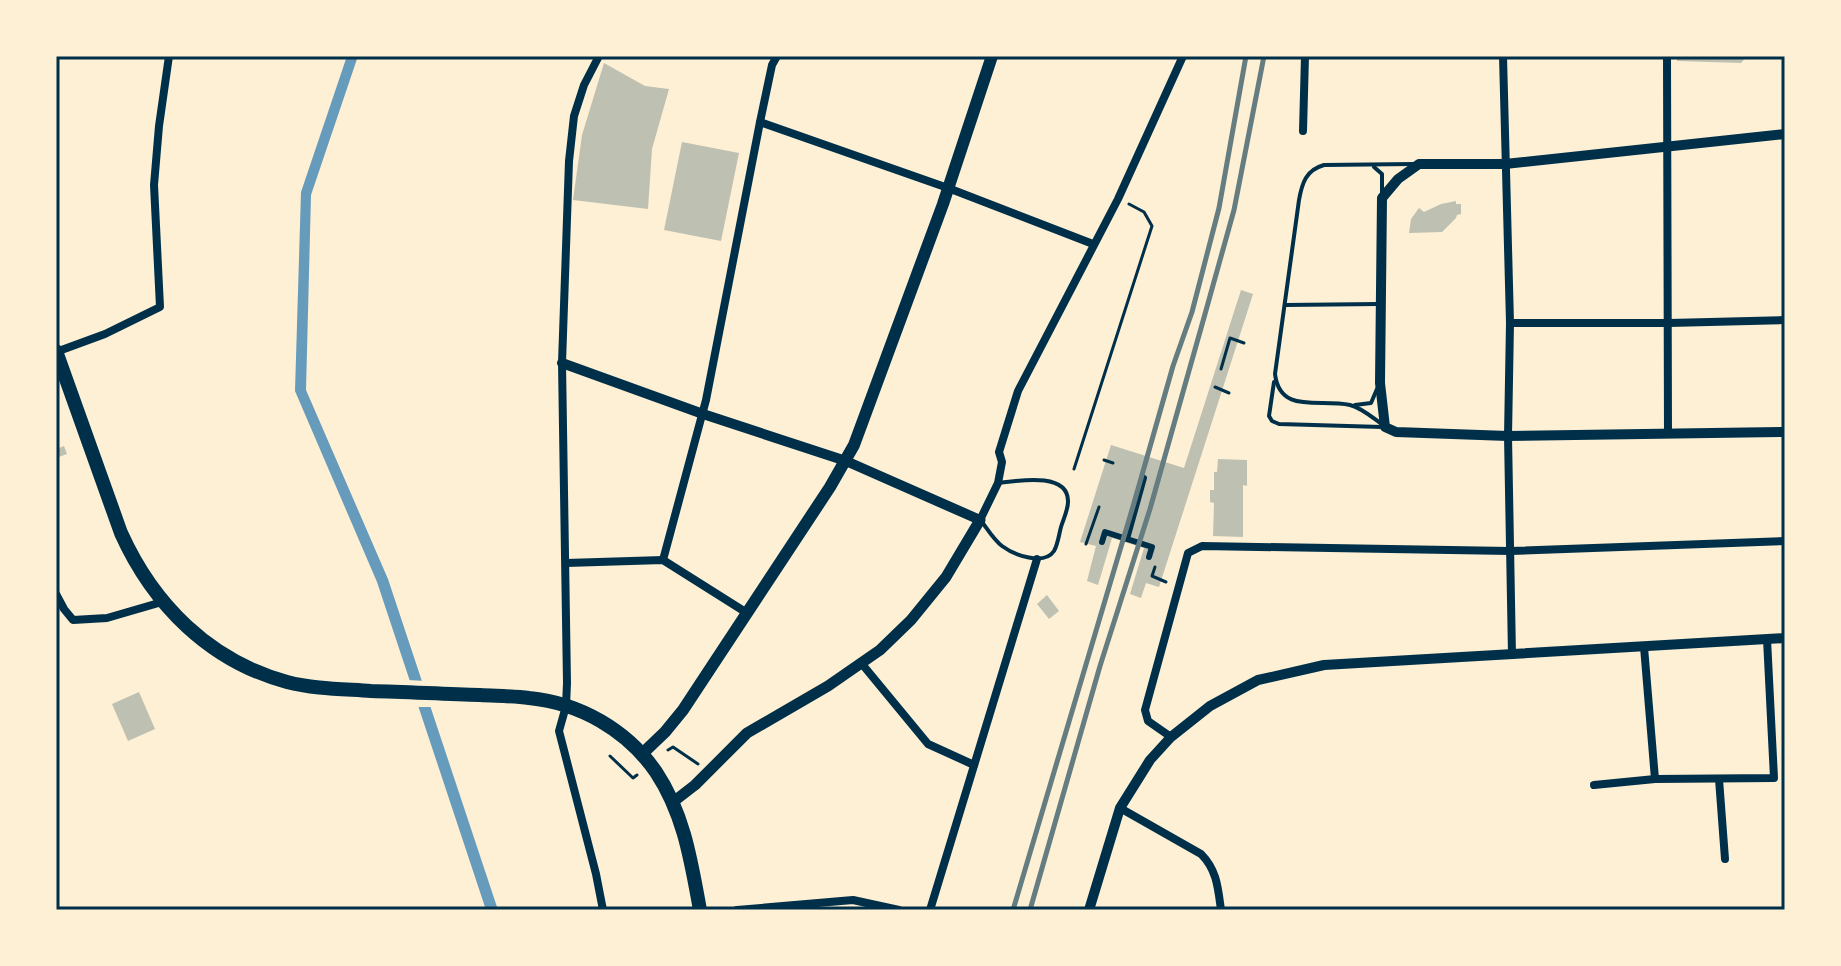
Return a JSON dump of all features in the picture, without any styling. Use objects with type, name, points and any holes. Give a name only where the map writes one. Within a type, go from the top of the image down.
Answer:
[{"type":"highway","points":[[56,352],[121,533],[138,568],[177,619],[215,650],[235,661],[266,675],[307,686],[530,698],[566,706],[613,728],[642,754],[673,802],[687,842],[700,910]]},
{"type":"main road","points":[[642,754],[683,710],[846,461],[948,188],[992,56]]},
{"type":"main road","points":[[673,802],[695,785],[747,733],[828,686],[880,650],[911,620],[946,577],[980,520]]},
{"type":"street","points":[[56,352],[105,334],[160,307],[154,185],[169,56]]},
{"type":"street","points":[[599,56],[584,85],[571,135],[562,363],[566,706],[559,731],[603,910]]},
{"type":"street","points":[[663,560],[703,414],[760,122],[772,65],[777,56]]},
{"type":"street","points":[[562,363],[846,461],[980,520],[998,483],[1002,462],[999,452],[1018,391],[1118,199],[1183,56]]},
{"type":"street","points":[[1303,131],[1305,56]]},
{"type":"street","points":[[1503,56],[1510,323],[1508,436],[1512,655]]},
{"type":"street","points":[[1667,56],[1668,433]]},
{"type":"street","points":[[760,122],[948,188],[1093,244]]},
{"type":"street","points":[[1785,134],[1505,164],[1419,164],[1398,179],[1382,198],[1380,304],[1380,383],[1385,427],[1396,432],[1508,436],[1785,432]]},
{"type":"street","points":[[1510,323],[1785,320]]},
{"type":"street","points":[[1127,539],[1144,478]]},
{"type":"street","points":[[1104,543],[1105,532],[1149,546],[1148,557]]},
{"type":"street","points":[[1171,737],[1148,721],[1145,710],[1188,553],[1202,546],[1510,551],[1785,541]]},
{"type":"street","points":[[930,910],[1037,559]]},
{"type":"street","points":[[566,563],[663,560],[747,613]]},
{"type":"street","points":[[56,594],[73,620],[107,618],[162,602]]},
{"type":"street","points":[[1089,910],[1120,808],[1150,760],[1171,737],[1210,706],[1258,680],[1324,665],[1785,638]]},
{"type":"street","points":[[1594,785],[1655,779],[1774,778],[1767,639]]},
{"type":"street","points":[[1644,647],[1655,779]]},
{"type":"street","points":[[862,664],[928,744],[974,765]]},
{"type":"street","points":[[1719,779],[1725,859]]},
{"type":"street","points":[[1120,808],[1201,854],[1214,872],[1221,910]]},
{"type":"street","points":[[737,910],[853,900],[899,910]]},
{"type":"lane","points":[[1385,427],[1279,424],[1269,416],[1304,178],[1324,165],[1419,164]]},
{"type":"lane","points":[[1372,165],[1382,174],[1382,198]]},
{"type":"lane","points":[[1285,305],[1380,304]]},
{"type":"lane","points":[[1275,374],[1277,386],[1290,401],[1353,405],[1371,403],[1380,383]]},
{"type":"lane","points":[[1353,405],[1385,427]]},
{"type":"lane","points":[[980,520],[1007,549],[1037,559],[1046,559],[1054,551],[1069,502],[1065,491],[1057,484],[1033,478],[998,483]]},
{"type":"path","points":[[1074,469],[1152,226],[1144,212],[1118,199]]},
{"type":"path","points":[[1221,369],[1230,338],[1244,343]]},
{"type":"path","points":[[1215,387],[1229,393]]},
{"type":"path","points":[[1104,460],[1113,463]]},
{"type":"path","points":[[1086,544],[1099,507]]},
{"type":"path","points":[[1152,576],[1161,579]]},
{"type":"path","points":[[673,747],[702,767]]},
{"type":"path","points":[[610,756],[633,778]]},
{"type":"water","points":[[347,56],[358,56],[311,195],[306,390],[388,579],[498,910],[486,910],[377,582],[295,391],[301,192]]},
{"type":"pier","points":[[406,680],[427,681],[436,707],[415,707]]},
{"type":"building","points":[[1677,56],[1747,56],[1741,63],[1677,61]]},
{"type":"building","points":[[604,63],[645,86],[669,89],[652,149],[648,209],[573,200],[582,135]]},
{"type":"building","points":[[682,142],[739,153],[721,241],[664,230]]},
{"type":"building","points":[[1456,201],[1456,204],[1461,204],[1461,214],[1442,232],[1409,233],[1411,219],[1419,208],[1424,212]]},
{"type":"building","points":[[1241,290],[1253,294],[1159,587],[1146,583],[1141,598],[1130,594],[1144,548],[1112,538],[1098,585],[1087,581],[1096,546],[1080,542],[1111,445],[1184,468]]},
{"type":"building","points":[[64,446],[67,454],[56,458],[56,449]]},
{"type":"building","points":[[1218,459],[1247,460],[1247,486],[1243,485],[1243,537],[1213,536],[1214,503],[1210,502],[1210,490],[1214,490]]},
{"type":"building","points":[[1047,595],[1059,611],[1049,619],[1037,604]]},
{"type":"building","points":[[139,692],[155,729],[128,741],[112,704]]},
{"type":"railway","points":[[1013,910],[1173,366],[1192,312],[1219,208],[1246,56]]},
{"type":"railway","points":[[1030,910],[1100,666],[1150,509],[1234,210],[1264,56]]}]
